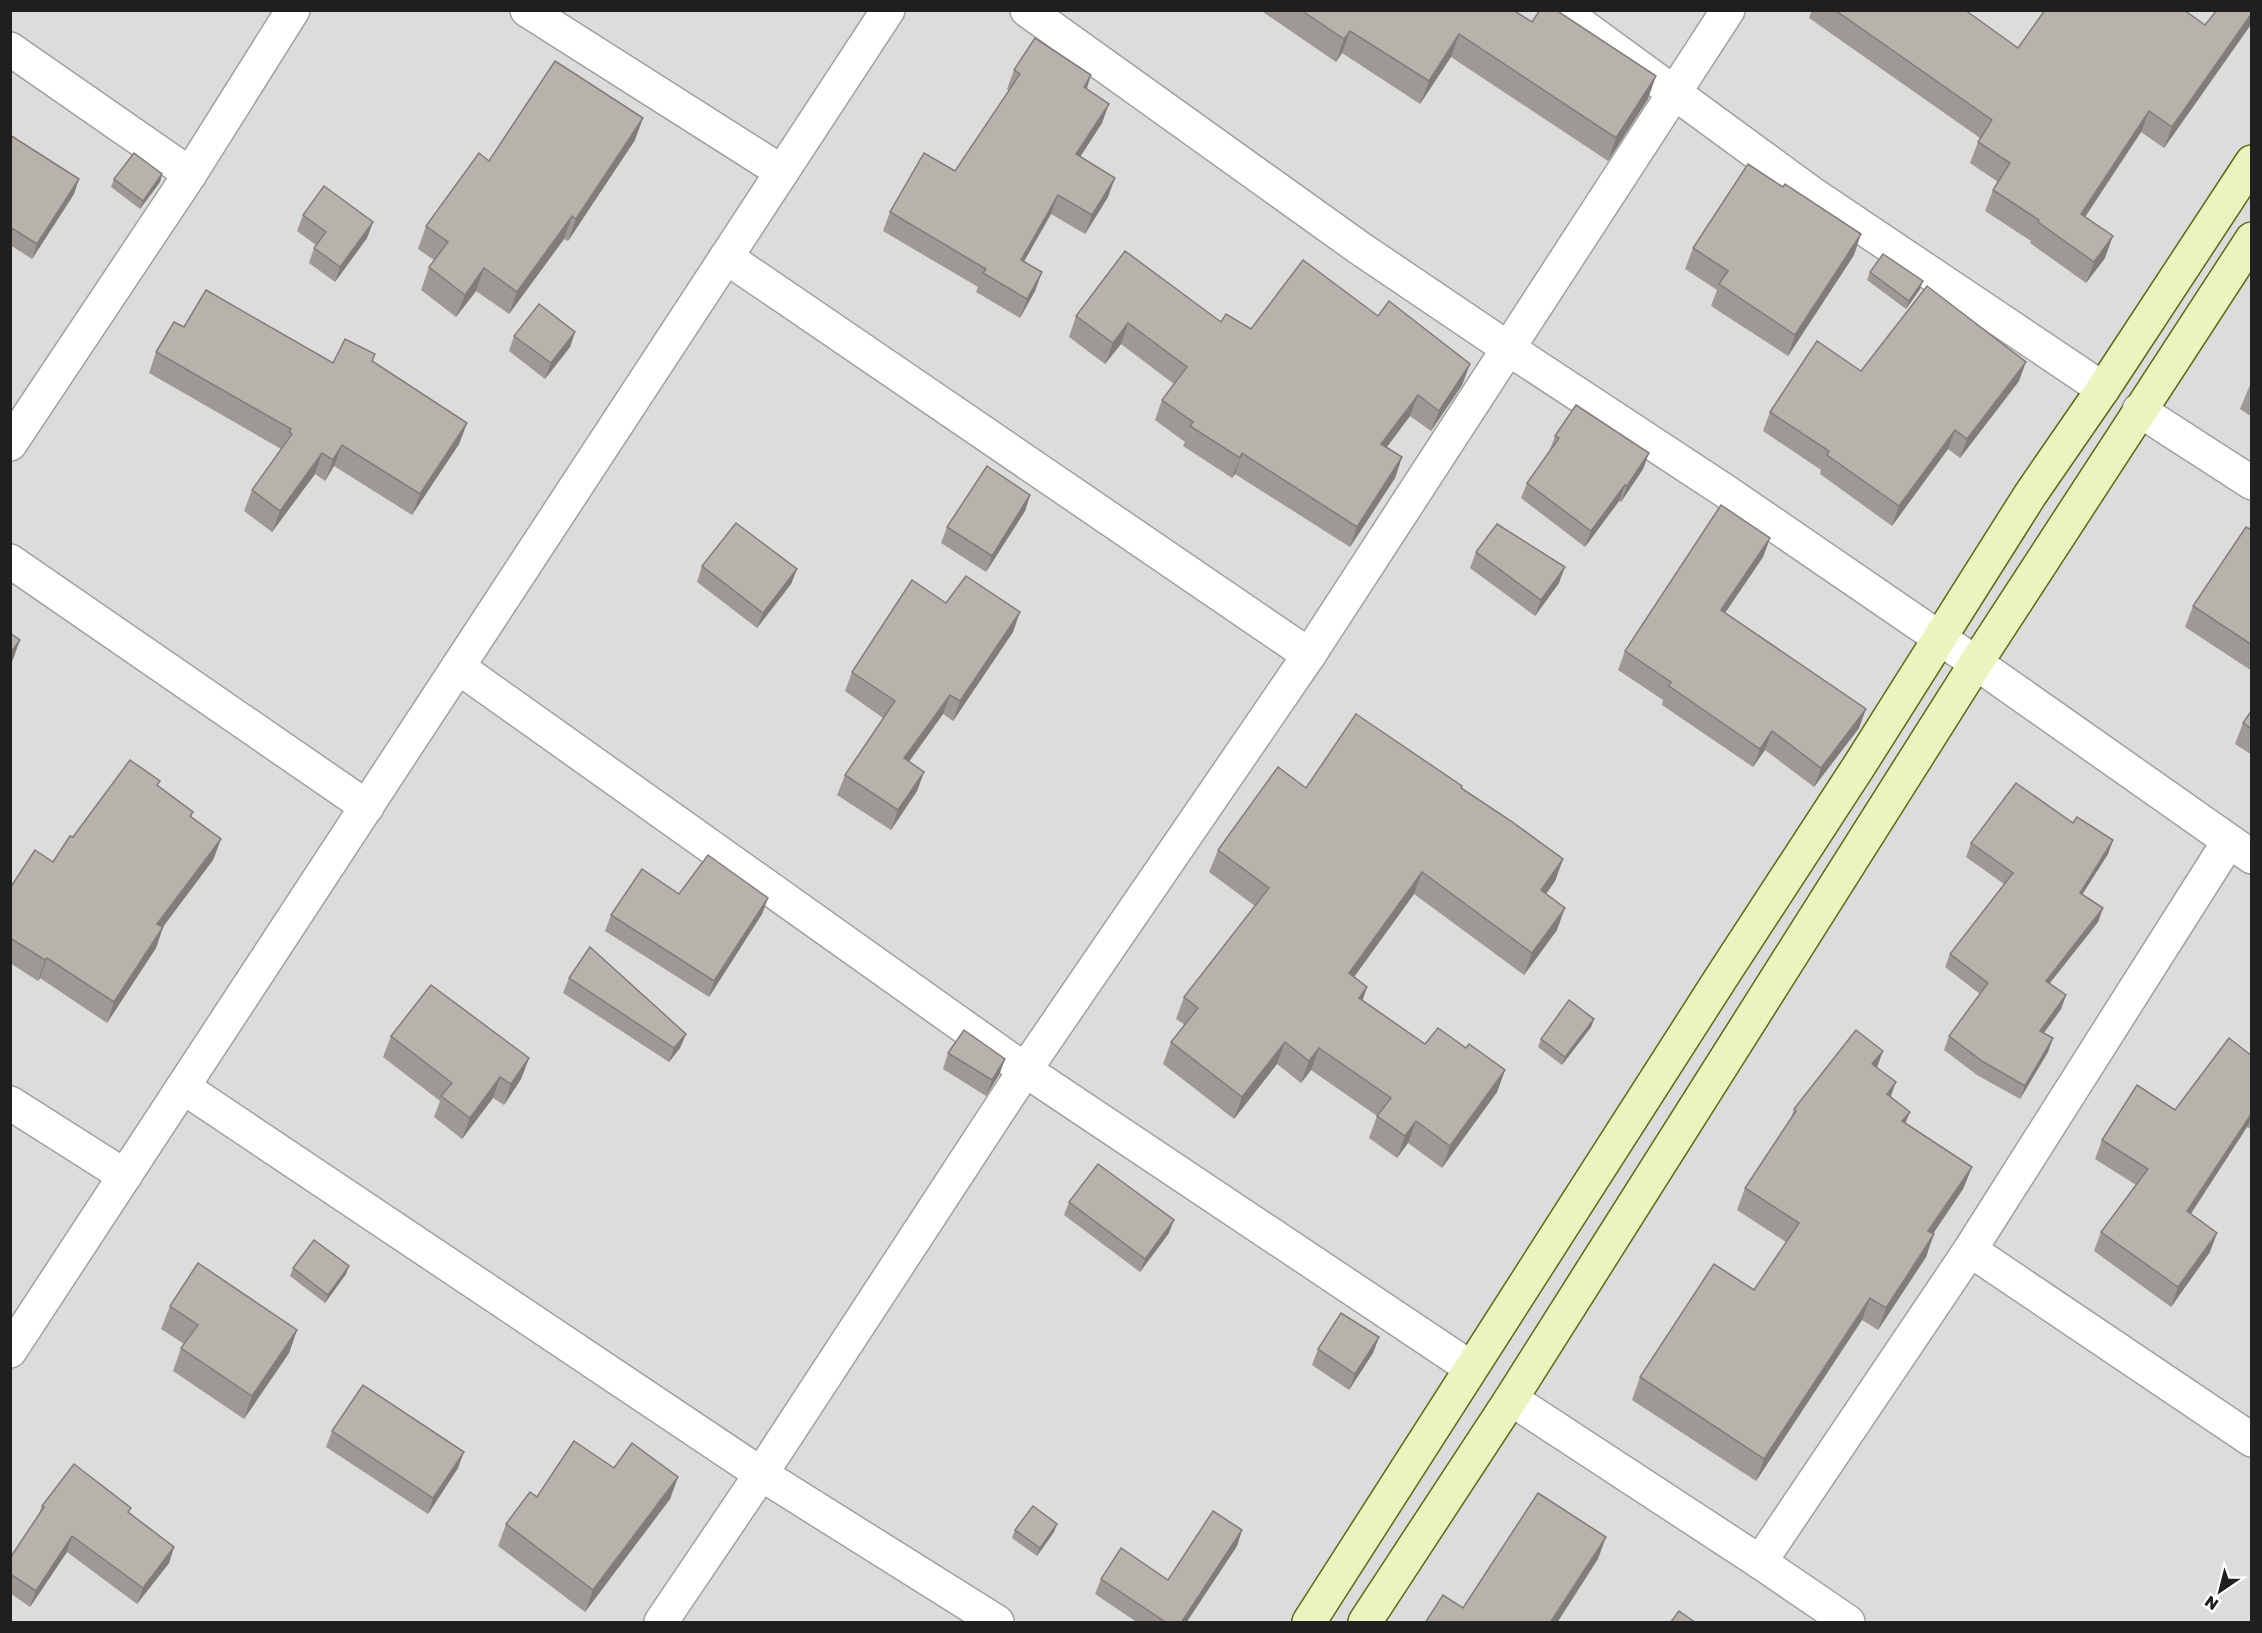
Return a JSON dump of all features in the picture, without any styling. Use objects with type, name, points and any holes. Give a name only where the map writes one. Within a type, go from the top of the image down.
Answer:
[{"type":"main road","points":[[1309,1623],[1727,968],[1859,766],[2030,495],[2103,389],[2252,162]]},
{"type":"main road","points":[[1365,1623],[1511,1400],[1976,663],[2252,239]]},
{"type":"street","points":[[10,444],[190,174],[293,10]]},
{"type":"street","points":[[527,10],[782,172]]},
{"type":"street","points":[[10,1351],[888,10]]},
{"type":"street","points":[[1027,10],[1261,179],[1509,349],[1725,491],[1976,663],[2240,849],[1760,1562]]},
{"type":"street","points":[[1562,10],[1814,195],[2103,389]]},
{"type":"street","points":[[661,1623],[1026,1070],[1309,655],[1728,10]]},
{"type":"street","points":[[10,49],[190,174]]},
{"type":"street","points":[[726,257],[1309,655]]},
{"type":"street","points":[[2139,410],[2252,483]]},
{"type":"street","points":[[10,561],[367,807]]},
{"type":"street","points":[[458,667],[1026,1070],[1471,1368]]},
{"type":"street","points":[[183,1087],[761,1474],[997,1623]]},
{"type":"street","points":[[10,1103],[125,1176]]},
{"type":"street","points":[[1970,1250],[2252,1440]]},
{"type":"street","points":[[1511,1400],[1760,1562],[1848,1623]]},
{"type":"shaded area","points":[[11,11],[2251,11],[2251,1622],[11,1622]]},
{"type":"building","points":[[1301,10],[1513,10],[1532,22],[1540,10],[1556,10],[1656,76],[1616,138],[1459,34],[1429,81],[1350,31],[1344,39]]},
{"type":"building","points":[[1835,10],[1965,10],[2018,48],[2045,10],[2184,10],[2205,25],[2217,10],[2252,10],[2252,13],[2172,127],[2149,111],[2081,214],[2113,236],[2094,262],[2038,222],[2039,220],[1993,190],[2010,163],[1978,142],[1992,120]]},
{"type":"building","points":[[1035,38],[1091,75],[1084,87],[1109,104],[1076,154],[1115,178],[1092,215],[1058,195],[1021,260],[1042,272],[1027,299],[983,273],[986,269],[890,212],[924,153],[955,171],[1020,74],[1014,70]]},
{"type":"building","points":[[555,61],[643,118],[576,219],[572,216],[517,292],[484,268],[465,295],[429,267],[448,242],[426,226],[479,153],[489,161]]},
{"type":"building","points":[[10,135],[79,179],[37,244],[10,227]]},
{"type":"building","points":[[134,153],[162,174],[143,201],[114,179]]},
{"type":"building","points":[[1748,164],[1783,187],[1785,184],[1861,234],[1795,335],[1719,284],[1728,271],[1693,248]]},
{"type":"building","points":[[324,186],[373,222],[340,267],[314,248],[326,232],[303,215]]},
{"type":"building","points":[[1125,251],[1221,322],[1226,314],[1251,329],[1303,260],[1378,316],[1389,301],[1470,364],[1439,411],[1418,395],[1381,444],[1402,457],[1357,527],[1242,453],[1240,458],[1190,426],[1193,422],[1162,400],[1187,367],[1128,323],[1113,343],[1076,316]]},
{"type":"building","points":[[1883,254],[1923,281],[1909,301],[1870,272]]},
{"type":"building","points":[[1927,286],[2026,362],[1967,439],[1955,430],[1899,506],[1827,455],[1829,451],[1770,412],[1817,341],[1861,371]]},
{"type":"building","points":[[206,290],[333,363],[345,339],[375,354],[372,361],[467,423],[420,494],[342,445],[333,460],[322,453],[280,511],[252,490],[292,434],[289,432],[291,429],[156,352],[174,322],[184,327]]},
{"type":"building","points":[[539,304],[575,332],[551,363],[514,336]]},
{"type":"building","points":[[1576,405],[1649,453],[1627,486],[1625,485],[1591,531],[1527,483],[1559,438],[1555,436]]},
{"type":"building","points":[[987,466],[1030,495],[992,556],[947,527]]},
{"type":"building","points":[[1721,505],[1770,538],[1721,610],[1866,709],[1821,768],[1772,731],[1760,749],[1669,686],[1671,682],[1625,651]]},
{"type":"building","points":[[736,523],[797,569],[763,613],[702,566]]},
{"type":"building","points":[[1497,524],[1565,567],[1541,600],[1476,552]]},
{"type":"building","points":[[2246,527],[2252,530],[2252,645],[2193,606]]},
{"type":"building","points":[[966,576],[1020,612],[960,701],[950,695],[904,758],[924,772],[898,810],[845,775],[895,701],[852,672],[912,580],[946,603]]},
{"type":"building","points":[[10,633],[20,640],[10,654]]},
{"type":"building","points":[[2252,710],[2252,729],[2243,723]]},
{"type":"building","points":[[1356,714],[1462,786],[1461,788],[1563,859],[1541,890],[1565,908],[1532,953],[1422,872],[1349,973],[1367,987],[1359,998],[1425,1044],[1438,1028],[1466,1048],[1469,1044],[1505,1070],[1450,1146],[1416,1121],[1405,1136],[1377,1116],[1391,1098],[1319,1048],[1309,1061],[1285,1042],[1242,1097],[1171,1042],[1198,1008],[1184,997],[1269,888],[1218,850],[1278,767],[1306,788]]},
{"type":"building","points":[[130,760],[160,781],[157,785],[193,812],[190,816],[221,839],[157,924],[163,927],[114,1002],[47,958],[45,960],[10,938],[10,888],[35,850],[53,862],[70,836],[73,837]]},
{"type":"building","points":[[2016,783],[2073,823],[2077,817],[2113,840],[2080,893],[2103,908],[2046,981],[2066,995],[2040,1031],[2053,1038],[2025,1086],[1982,1061],[1949,1036],[1988,983],[1950,954],[2013,873],[1971,843]]},
{"type":"building","points":[[708,855],[768,898],[714,981],[611,915],[642,869],[679,894]]},
{"type":"building","points":[[590,947],[686,1034],[674,1048],[569,978]]},
{"type":"building","points":[[431,985],[529,1058],[511,1084],[500,1077],[470,1118],[441,1096],[452,1083],[391,1036]]},
{"type":"building","points":[[1569,1000],[1594,1019],[1565,1057],[1541,1039]]},
{"type":"building","points":[[964,1030],[1005,1059],[992,1080],[948,1053]]},
{"type":"building","points":[[1856,1030],[1883,1051],[1872,1064],[1896,1082],[1887,1094],[1910,1112],[1902,1121],[1972,1167],[1928,1231],[1934,1234],[1886,1308],[1870,1298],[1764,1459],[1640,1377],[1714,1264],[1754,1290],[1799,1223],[1745,1188],[1796,1111],[1794,1109]]},
{"type":"building","points":[[2229,1038],[2252,1056],[2252,1113],[2187,1211],[2217,1233],[2178,1287],[2101,1232],[2148,1169],[2102,1140],[2137,1085],[2175,1110]]},
{"type":"building","points":[[1098,1164],[1174,1220],[1145,1259],[1069,1202]]},
{"type":"building","points":[[314,1240],[349,1266],[328,1295],[293,1268]]},
{"type":"building","points":[[198,1263],[297,1330],[252,1396],[181,1348],[198,1325],[170,1306]]},
{"type":"building","points":[[1341,1313],[1379,1337],[1355,1374],[1318,1349]]},
{"type":"building","points":[[363,1385],[464,1452],[433,1498],[332,1431]]},
{"type":"building","points":[[574,1441],[614,1468],[632,1443],[678,1477],[593,1590],[506,1524],[530,1492],[537,1497]]},
{"type":"building","points":[[74,1464],[131,1508],[128,1512],[174,1547],[143,1588],[72,1536],[36,1591],[10,1574],[10,1558],[44,1507],[42,1506]]},
{"type":"building","points":[[1538,1493],[1606,1537],[1550,1623],[1425,1623],[1443,1595],[1463,1608]]},
{"type":"building","points":[[1033,1506],[1057,1524],[1040,1548],[1015,1530]]},
{"type":"building","points":[[1213,1511],[1242,1530],[1181,1623],[1167,1623],[1101,1579],[1121,1548],[1168,1580]]},
{"type":"building","points":[[1679,1611],[1696,1623],[1670,1623]]}]
